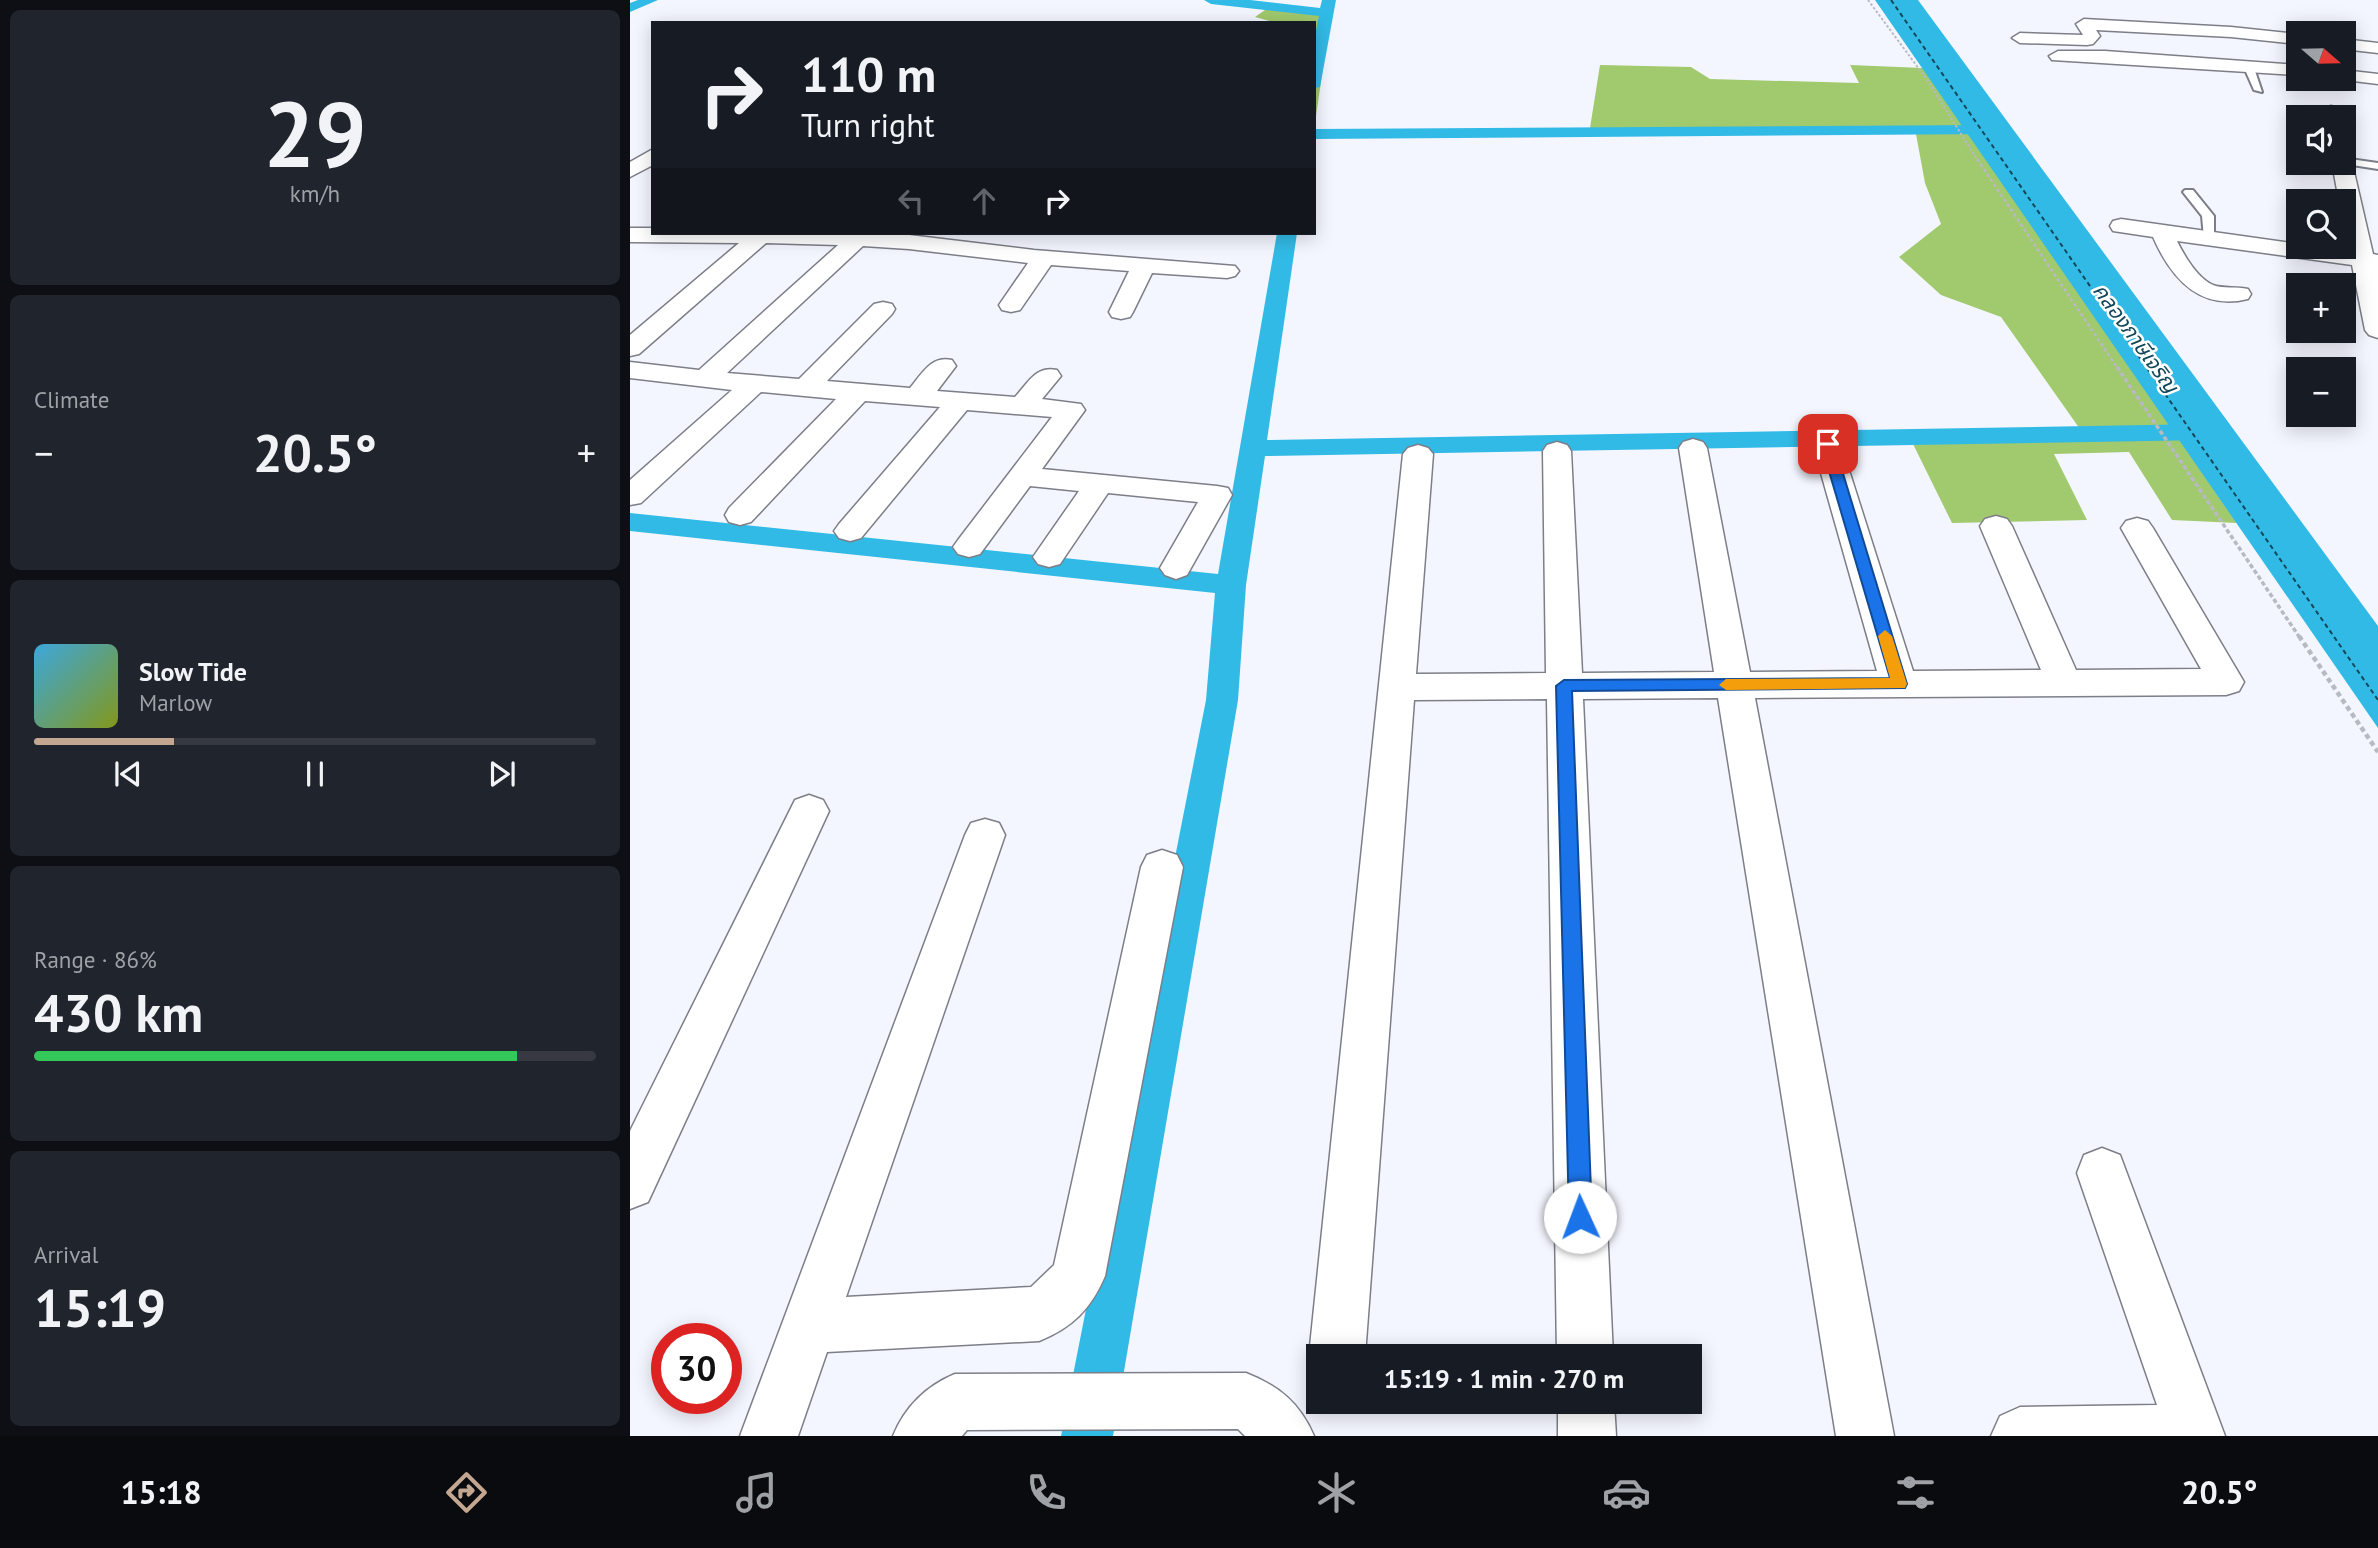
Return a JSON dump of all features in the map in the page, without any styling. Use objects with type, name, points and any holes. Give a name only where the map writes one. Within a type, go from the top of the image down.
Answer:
[{"type":"street","points":[[2045,24],[2231,32],[2286,38]]},
{"type":"street","points":[[2020,38],[2087,40],[2092,36],[2084,24]]},
{"type":"street","points":[[2356,45],[2378,48]]},
{"type":"street","points":[[2053,56],[2286,69]]},
{"type":"street","points":[[2356,76],[2378,79]]},
{"type":"street","points":[[630,171],[651,156]]},
{"type":"street","points":[[2346,175],[2370,260],[2378,330]]},
{"type":"street","points":[[2121,226],[2370,260]]},
{"type":"street","points":[[2162,232],[2167,247],[2204,289],[2239,293]]},
{"type":"street","points":[[725,235],[818,235],[858,239],[913,237],[991,252],[1044,258],[1227,271]]},
{"type":"street","points":[[991,252],[1004,235]]},
{"type":"street","points":[[630,348],[760,237]]},
{"type":"street","points":[[705,379],[858,239]]},
{"type":"street","points":[[1011,305],[1044,258]]},
{"type":"street","points":[[1121,312],[1144,265]]},
{"type":"street","points":[[805,388],[883,309]]},
{"type":"street","points":[[916,398],[943,366]]},
{"type":"street","points":[[630,393],[642,372],[1071,410],[970,547]]},
{"type":"street","points":[[1021,407],[1048,376]]},
{"type":"street","points":[[630,496],[754,384]]},
{"type":"street","points":[[740,515],[857,393]]},
{"type":"street","points":[[850,531],[960,401]]},
{"type":"street","points":[[1828,444],[1899,684]]},
{"type":"street","points":[[1693,448],[1865,1436]]},
{"type":"street","points":[[1557,451],[1585,1344]]},
{"type":"street","points":[[1338,1344],[1418,454]]},
{"type":"street","points":[[1023,476],[1217,495],[1176,568]]},
{"type":"street","points":[[1049,557],[1099,484]]},
{"type":"street","points":[[1996,526],[2064,683]]},
{"type":"street","points":[[1397,687],[2226,682],[2137,528]]},
{"type":"street","points":[[630,1184],[809,811]]},
{"type":"street","points":[[769,1436],[985,835]]},
{"type":"street","points":[[809,1325],[1039,1314],[1067,1293],[1078,1276],[1162,867]]},
{"type":"street","points":[[2020,1436],[2195,1434],[2102,1173]]},
{"type":"street","points":[[1586,1414],[1587,1436]]},
{"type":"street","points":[[939,1419],[1265,1419]]},
{"type":"lane","points":[[2248,65],[2259,90]]},
{"type":"lane","points":[[2356,164],[2378,166]]},
{"type":"lane","points":[[2189,192],[2208,216],[2210,238]]},
{"type":"path","points":[[1868,0],[1928,82],[1994,186],[2378,752]]},
{"type":"green space","points":[[1272,5],[1331,12],[1316,116],[1316,21],[1270,21],[1255,17]]},
{"type":"green space","points":[[1600,65],[1691,67],[1710,79],[1859,83],[1850,65],[1923,68],[2237,523],[2172,520],[2129,452],[2054,454],[2087,520],[1952,523],[1912,442],[2087,439],[2001,317],[1941,295],[1899,257],[1941,224],[1925,183],[1916,134],[1590,128]]},
{"type":"water","name":"คลองภาษีเจริญ","points":[[1875,0],[1918,0],[2378,626],[2378,728]]},
{"type":"waterway","points":[[630,8],[651,0]]},
{"type":"waterway","points":[[1211,0],[1327,13]]},
{"type":"waterway","points":[[1327,13],[1329,0]]},
{"type":"waterway","points":[[1316,72],[1327,13]]},
{"type":"waterway","points":[[1316,134],[1988,130]]},
{"type":"waterway","points":[[1253,448],[1287,235]]},
{"type":"waterway","points":[[1253,448],[2206,432]]},
{"type":"waterway","points":[[1231,585],[1253,448]]},
{"type":"waterway","points":[[630,522],[1231,585]]},
{"type":"waterway","points":[[1087,1436],[1222,700],[1231,585]]},
{"type":"ferry route","points":[[1891,0],[2378,700]]},
{"type":"slow traffic","points":[[1726,685],[1899,684],[1885,636]]},
{"type":"route","points":[[1580,1217],[1564,686],[1899,684],[1828,444]]}]
